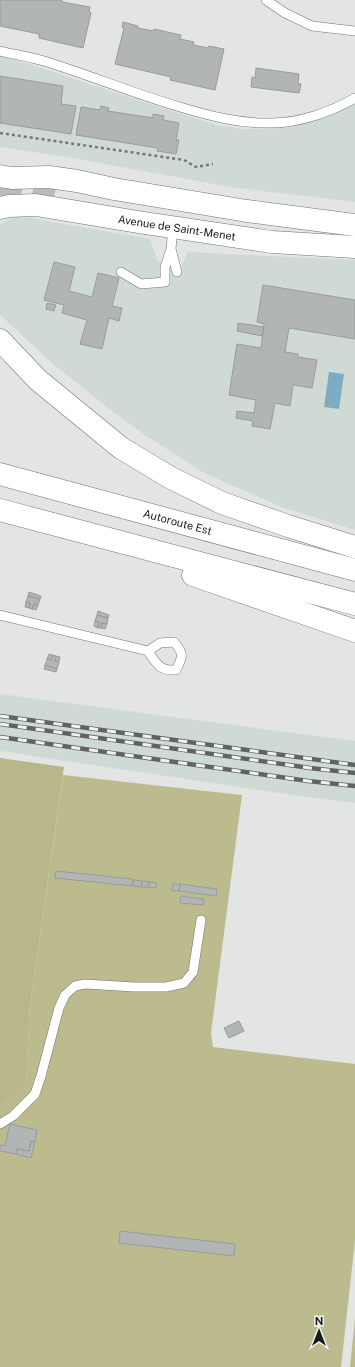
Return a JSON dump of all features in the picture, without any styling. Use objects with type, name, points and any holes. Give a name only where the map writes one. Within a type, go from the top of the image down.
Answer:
[{"type":"main road","points":[[0,176],[12,178],[49,177],[247,211],[355,225]]},
{"type":"main road","points":[[0,193],[48,185],[76,188],[114,189]]},
{"type":"main road","name":"Avenue de Saint-Menet","points":[[0,208],[36,204],[173,228],[272,242],[355,246]]},
{"type":"main road","points":[[92,204],[249,229],[332,234],[355,238]]},
{"type":"main road","points":[[0,340],[38,380],[115,443],[171,478],[222,503],[288,526],[355,546]]},
{"type":"main road","name":"Autoroute Est","points":[[0,474],[355,570]]},
{"type":"main road","points":[[0,510],[355,604]]},
{"type":"main road","points":[[37,520],[355,631]]},
{"type":"lane","points":[[266,0],[285,13],[312,26],[355,31]]},
{"type":"lane","points":[[0,51],[46,62],[153,99],[218,118],[251,123],[294,121],[341,106],[355,98]]},
{"type":"lane","points":[[121,272],[141,284],[165,282],[165,267],[171,249],[173,228]]},
{"type":"lane","points":[[171,249],[177,272]]},
{"type":"lane","points":[[0,615],[148,651]]},
{"type":"lane","points":[[0,1124],[14,1116],[35,1094],[59,1008],[65,995],[75,986],[85,984],[166,987],[184,983],[193,972],[201,920]]},
{"type":"path","points":[[0,133],[184,160],[196,167],[213,164]]},
{"type":"shaded area","points":[[0,56],[39,67],[217,125],[242,129],[281,128],[302,124],[355,104],[355,202],[230,187],[67,157],[0,147]]},
{"type":"shaded area","points":[[14,217],[25,217],[150,239],[158,262],[181,267],[188,252],[355,260],[355,530],[282,507],[204,473],[145,435],[52,363],[0,315],[0,225]]},
{"type":"shaded area","points":[[0,694],[355,741],[355,803],[292,795],[0,751]]},
{"type":"green space","points":[[0,758],[64,767],[30,1004],[26,1084],[0,1105]]},
{"type":"green space","points":[[63,775],[242,795],[211,1033],[213,1047],[355,1064],[355,1241],[341,1367],[0,1367],[0,1105],[26,1083],[30,1004]]},
{"type":"green space","points":[[355,1318],[355,1367],[350,1367]]},
{"type":"water","points":[[329,372],[344,374],[339,409],[324,407]]},
{"type":"building","points":[[0,0],[62,0],[62,2],[90,7],[89,12],[91,13],[83,48],[39,38],[39,34],[0,26]]},
{"type":"building","points":[[123,22],[138,26],[138,28],[153,31],[154,29],[181,35],[180,39],[194,42],[193,45],[224,49],[215,90],[170,80],[171,77],[115,64],[124,28],[122,27]]},
{"type":"building","points":[[256,68],[299,74],[298,83],[301,84],[299,93],[251,87],[252,77],[255,78]]},
{"type":"building","points":[[0,76],[63,86],[61,104],[76,106],[71,134],[0,123]]},
{"type":"building","points":[[101,106],[109,108],[108,111],[153,118],[153,114],[164,116],[163,120],[179,123],[176,140],[179,140],[176,154],[157,151],[158,148],[76,135],[81,107],[100,110]]},
{"type":"building","points":[[54,262],[75,267],[69,291],[92,297],[98,273],[119,278],[112,306],[122,308],[119,321],[109,318],[102,349],[80,344],[87,320],[62,313],[64,305],[44,300]]},
{"type":"building","points":[[263,285],[355,300],[355,339],[289,328],[285,352],[298,354],[298,357],[317,360],[312,388],[293,385],[290,406],[275,403],[270,429],[252,426],[253,421],[236,418],[237,411],[254,413],[256,400],[229,395],[237,344],[261,348],[264,324],[257,322]]},
{"type":"building","points":[[47,303],[56,305],[54,311],[46,309]]},
{"type":"building","points":[[238,323],[264,327],[262,336],[237,331]]},
{"type":"building","points":[[29,592],[41,596],[40,599],[28,596]]},
{"type":"building","points":[[28,596],[40,599],[38,605],[34,604],[32,609],[29,608],[30,603],[26,602]]},
{"type":"building","points":[[26,602],[30,603],[29,608],[25,607]]},
{"type":"building","points":[[34,604],[38,605],[36,610],[32,609]]},
{"type":"building","points":[[98,611],[109,615],[108,618],[97,615]]},
{"type":"building","points":[[97,615],[108,618],[107,624],[102,623],[101,628],[98,628],[99,622],[95,621]]},
{"type":"building","points":[[95,621],[99,622],[98,628],[94,626]]},
{"type":"building","points":[[102,623],[107,624],[105,629],[101,628]]},
{"type":"building","points":[[49,654],[53,655],[51,660],[47,659]]},
{"type":"building","points":[[53,655],[56,656],[55,661],[59,662],[57,669],[45,665],[47,659],[51,660]]},
{"type":"building","points":[[56,656],[60,657],[59,662],[55,661]]},
{"type":"building","points":[[45,665],[57,669],[56,672],[44,669]]},
{"type":"building","points":[[56,871],[133,879],[132,886],[55,878]]},
{"type":"building","points":[[134,880],[142,881],[141,887],[133,886]]},
{"type":"building","points":[[142,881],[149,882],[148,887],[141,887]]},
{"type":"building","points":[[149,882],[157,883],[156,888],[148,887]]},
{"type":"building","points":[[173,884],[180,884],[179,891],[172,891]]},
{"type":"building","points":[[180,884],[217,889],[216,896],[179,891]]},
{"type":"building","points":[[181,896],[204,899],[203,905],[180,903]]},
{"type":"building","points":[[239,1021],[244,1031],[229,1038],[224,1028]]},
{"type":"building","points":[[10,1124],[37,1130],[35,1142],[31,1141],[29,1151],[17,1149],[16,1154],[0,1151],[0,1145],[5,1146]]},
{"type":"building","points":[[31,1141],[35,1142],[31,1158],[16,1154],[17,1149],[29,1151]]},
{"type":"building","points":[[120,1231],[235,1244],[234,1256],[119,1243]]},
{"type":"tunnel","points":[[0,188],[64,199]]},
{"type":"railway","points":[[0,716],[355,765]]},
{"type":"railway","points":[[0,724],[355,773]]},
{"type":"railway","points":[[0,737],[308,781],[355,786]]}]
